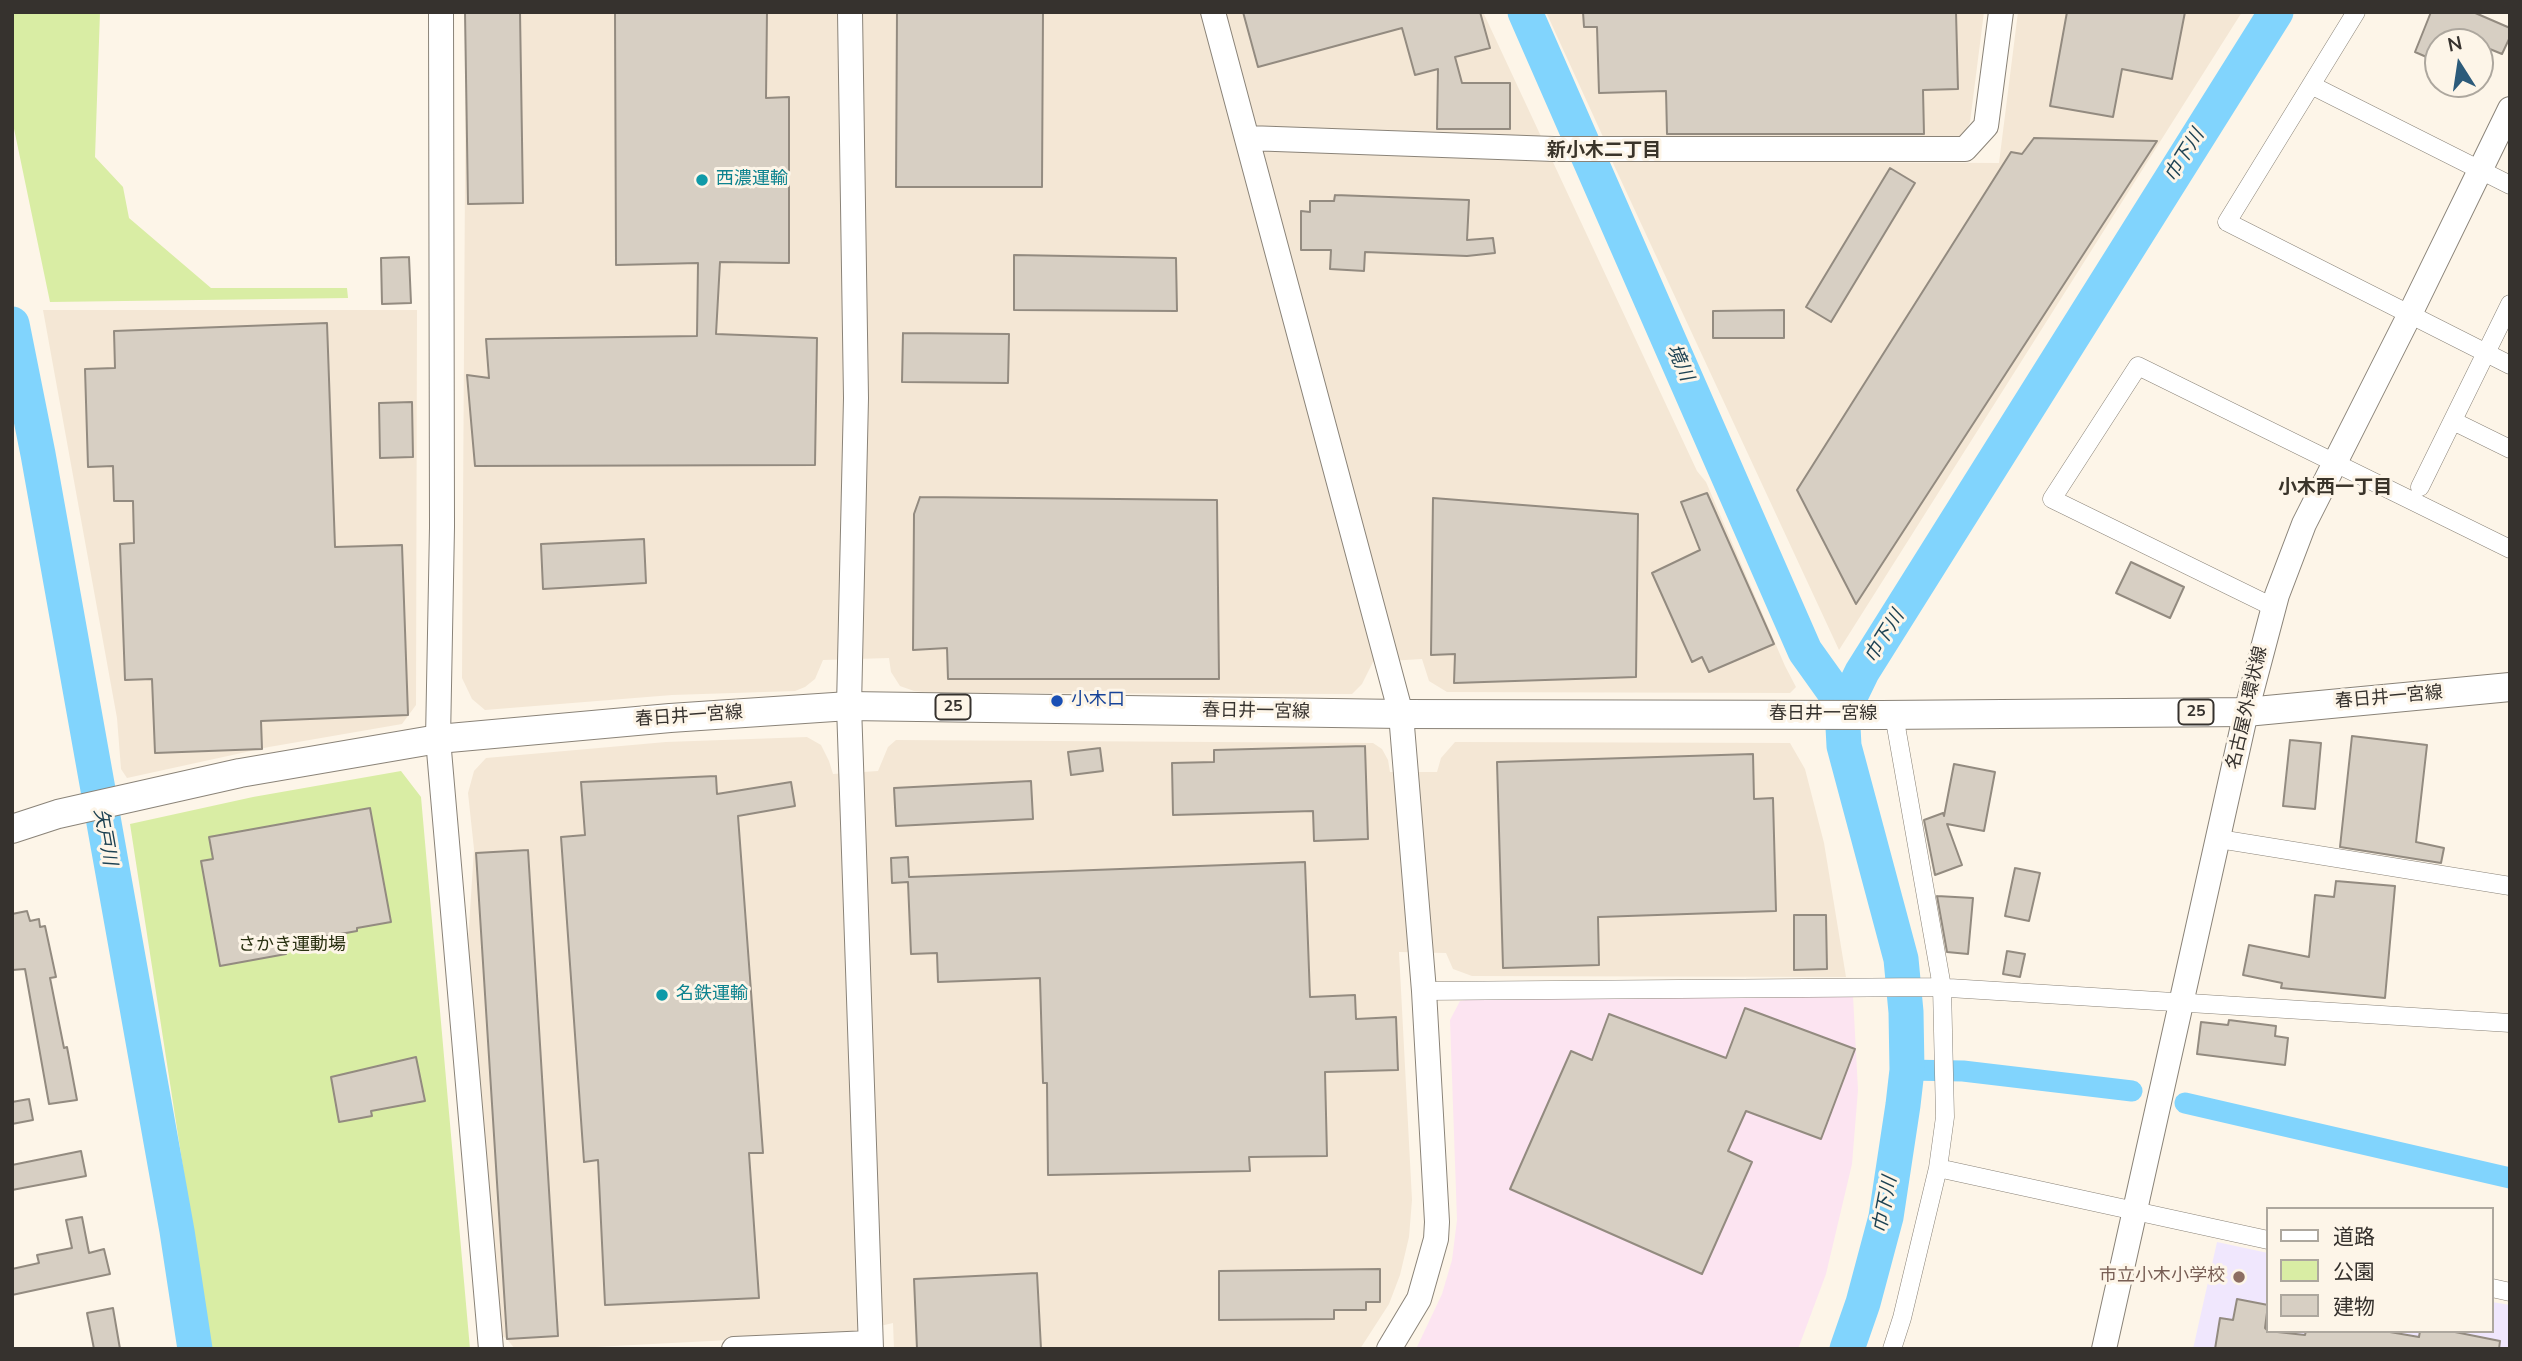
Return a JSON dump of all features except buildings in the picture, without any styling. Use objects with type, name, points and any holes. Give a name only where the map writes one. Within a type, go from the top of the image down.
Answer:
[{"type":"main road","name":"春日井一宮線","points":[[12,829],[58,814],[240,773],[438,739],[670,718],[849,706],[1401,714],[1888,715],[2246,712],[2510,687]]},
{"type":"street","points":[[442,12],[442,527],[438,739],[491,1349]]},
{"type":"street","points":[[734,1349],[870,1346],[849,706],[856,398],[850,12]]},
{"type":"street","points":[[1213,12],[1401,714],[1424,990],[1437,1222],[1436,1239],[1419,1299],[1389,1349]]},
{"type":"street","points":[[1248,138],[1606,150],[1965,149],[1986,125],[2001,12]]},
{"type":"street","points":[[2356,12],[2227,222],[2510,365]]},
{"type":"street","points":[[2311,86],[2510,185]]},
{"type":"street","name":"名古屋外環状線","points":[[2104,1349],[2246,712],[2273,607],[2304,524],[2510,109]]},
{"type":"street","points":[[2420,487],[2510,304]]},
{"type":"street","points":[[2273,607],[2052,499],[2137,366],[2510,549]]},
{"type":"street","points":[[2453,421],[2510,449]]},
{"type":"street","points":[[1888,715],[1938,987],[1944,1059],[1945,1117],[1938,1168],[1892,1349]]},
{"type":"street","points":[[2219,839],[2510,886]]},
{"type":"street","points":[[1424,990],[1938,987],[2510,1023]]},
{"type":"street","points":[[1938,1168],[2266,1240]]},
{"type":"shaded area","points":[[466,12],[1483,12],[1697,471],[1706,482],[1796,687],[1790,693],[1447,692],[1429,681],[1422,659],[1373,662],[1362,684],[1352,694],[931,693],[900,686],[891,672],[889,658],[823,660],[815,679],[795,691],[672,695],[485,710],[472,699],[462,678]]},
{"type":"shaded area","points":[[1546,12],[1984,12],[1970,122],[1963,136],[1948,142],[1604,139]]},
{"type":"shaded area","points":[[2018,12],[2242,12],[1839,650],[1612,161],[1999,163]]},
{"type":"shaded area","points":[[43,310],[417,310],[416,705],[402,724],[269,747],[127,778],[121,769],[117,718]]},
{"type":"shaded area","points":[[807,737],[821,745],[833,774],[878,771],[888,747],[896,740],[1373,743],[1382,749],[1390,772],[1437,772],[1441,758],[1455,742],[1790,743],[1805,769],[1824,843],[1846,977],[1472,976],[1453,969],[1446,953],[1399,952],[1412,1200],[1409,1237],[1400,1275],[1389,1304],[1360,1349],[894,1349],[893,1323],[846,1334],[515,1349],[507,1339],[494,1331],[464,1004],[474,849],[468,793],[474,771],[486,758],[666,742]]},
{"type":"shaded area","points":[[1853,996],[1858,1090],[1852,1164],[1826,1274],[1798,1349],[1416,1349],[1442,1294],[1452,1260],[1457,1220],[1450,1020],[1460,1001],[1483,997]]},
{"type":"shaded area","name":"市立小木小学校","points":[[2217,1242],[2266,1253],[2266,1333],[2494,1333],[2494,1302],[2510,1305],[2510,1349],[2193,1349]]},
{"type":"green space","points":[[12,12],[100,12],[95,157],[123,187],[129,218],[211,288],[347,288],[348,298],[50,302],[12,119]]},
{"type":"green space","name":"さかき運動場","points":[[401,771],[421,797],[470,1349],[211,1349],[130,824],[253,797]]},
{"type":"waterway","name":"境川","points":[[1525,12],[1805,651],[1845,707]]},
{"type":"waterway","name":"巾下川","points":[[1847,1349],[1863,1303],[1886,1217],[1907,1070],[1906,1012],[1901,959],[1844,746],[1845,707],[1862,672],[2276,12]]},
{"type":"waterway","name":"矢戸川","points":[[12,324],[38,454],[177,1231],[195,1349]]},
{"type":"waterway","points":[[1907,1070],[1963,1071],[2132,1091]]},
{"type":"waterway","points":[[2185,1103],[2510,1178]]},
{"type":"place","name":"西濃運輸","points":[[702,180]]},
{"type":"place","name":"小木口","points":[[1057,701]]},
{"type":"place","name":"名鉄運輸","points":[[662,995]]},
{"type":"place","name":"市立小木小学校","points":[[2239,1277]]},
{"type":"district","name":"新小木二丁目","points":[[1604,151]]},
{"type":"district","name":"小木西一丁目","points":[[2335,488]]}]
